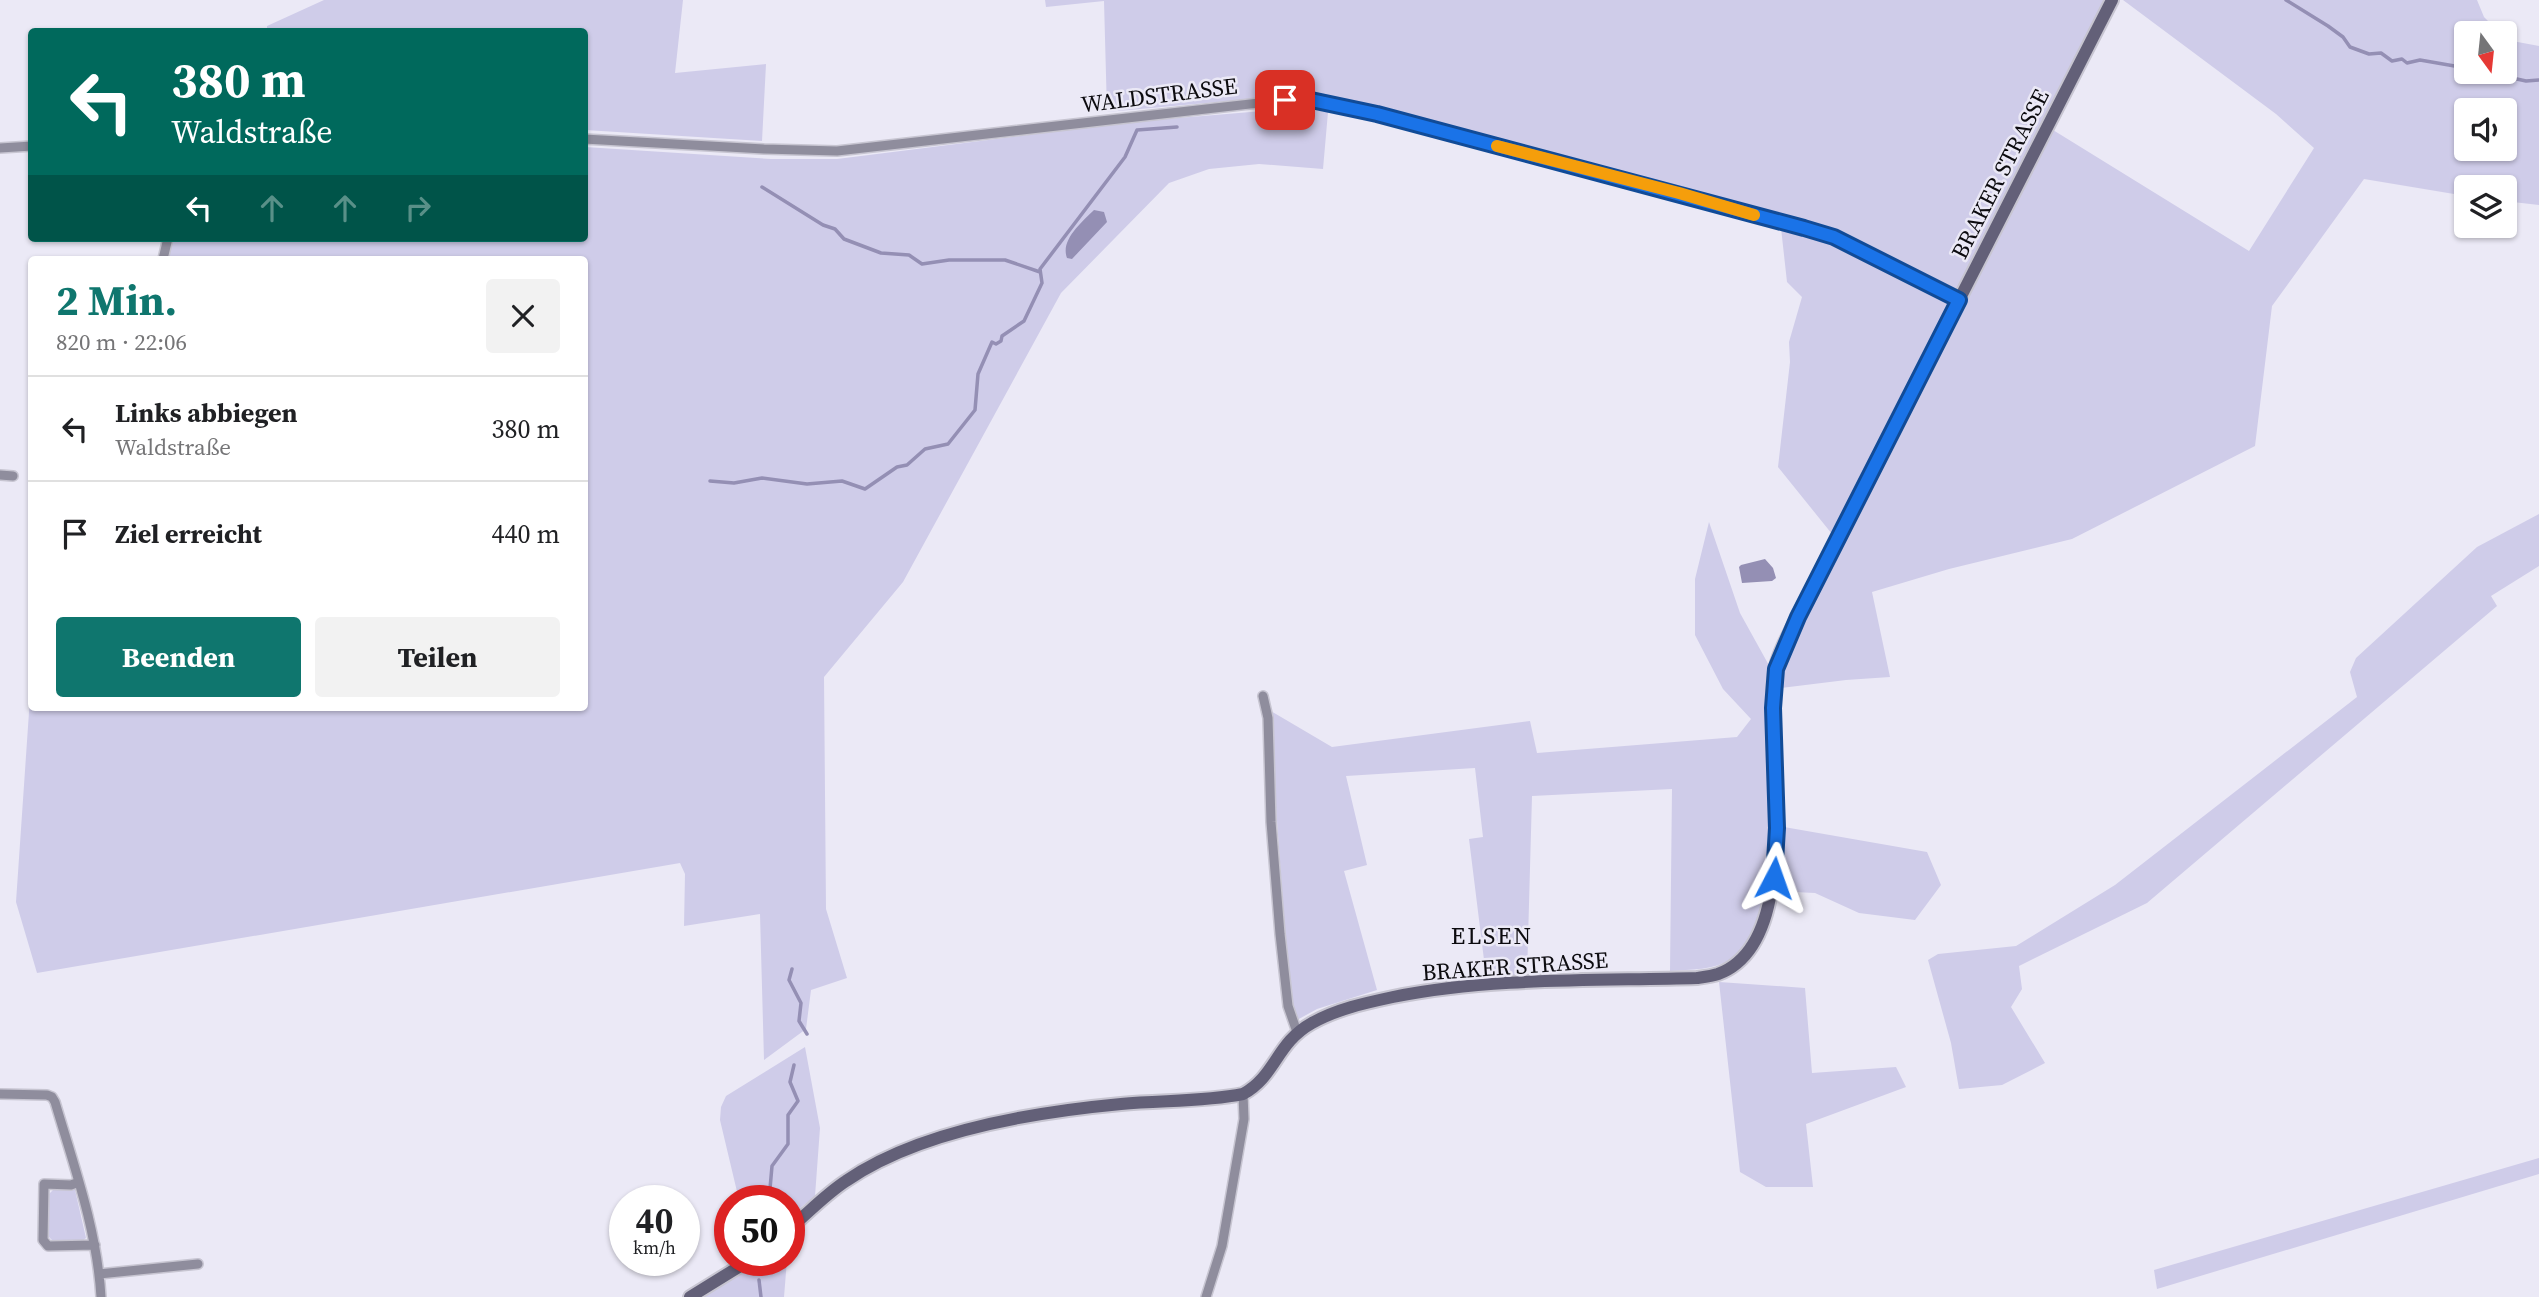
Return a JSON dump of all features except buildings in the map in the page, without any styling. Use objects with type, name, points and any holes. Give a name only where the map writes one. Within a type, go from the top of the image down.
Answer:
[{"type":"main road","name":"BRAKER STRASSE","points":[[1243,1094],[1261,1082],[1287,1042],[1297,1032],[1337,1011],[1366,1002],[1427,990],[1533,983],[1697,978],[1717,975],[1742,958],[1756,938],[1774,878],[1777,828],[1773,708],[1776,669],[1798,617],[2112,0]]},
{"type":"main road","points":[[805,1215],[845,1181],[866,1169],[914,1147],[956,1134],[1063,1111],[1243,1094]]},
{"type":"main road","points":[[690,1297],[724,1276]]},
{"type":"street","name":"WALDSTRASSE","points":[[588,139],[837,151],[1240,104],[1311,100],[1377,114],[1834,237],[1959,300]]},
{"type":"street","points":[[0,148],[28,146]]},
{"type":"street","points":[[0,475],[13,476]]},
{"type":"street","points":[[1264,696],[1268,718],[1277,906],[1288,1006],[1297,1032]]},
{"type":"street","points":[[0,1094],[52,1097],[79,1182],[95,1245],[101,1297]]},
{"type":"street","points":[[1206,1297],[1222,1246],[1244,1119],[1243,1094]]},
{"type":"street","points":[[79,1182],[71,1185],[44,1184],[43,1240],[48,1246],[95,1245]]},
{"type":"street","points":[[99,1275],[198,1264]]},
{"type":"shaded area","points":[[324,0],[683,0],[675,73],[766,64],[762,141],[588,130],[588,28],[267,26]]},
{"type":"shaded area","points":[[1045,0],[2120,0],[2053,130],[2249,251],[2314,148],[2276,114],[2123,0],[2477,0],[2488,21],[2454,21],[2454,84],[2517,84],[2517,42],[2539,46],[2539,205],[2517,202],[2517,175],[2454,175],[2454,194],[2364,179],[2272,306],[2255,446],[2072,539],[1949,569],[1872,592],[1890,677],[1781,688],[1780,714],[1768,729],[1770,816],[1765,884],[1748,940],[1732,958],[1710,967],[1670,971],[1672,789],[1532,796],[1527,976],[1486,976],[1469,839],[1483,837],[1475,768],[1346,776],[1367,865],[1344,871],[1377,990],[1317,1009],[1297,1020],[1290,1000],[1269,710],[1332,747],[1530,721],[1537,753],[1737,737],[1751,719],[1723,689],[1695,635],[1695,579],[1709,522],[1740,613],[1771,669],[1793,613],[1832,534],[1778,467],[1790,362],[1789,342],[1802,297],[1787,282],[1780,219],[1633,178],[1304,94],[1107,112],[1104,1],[1046,7]]},
{"type":"shaded area","points":[[1299,108],[1328,112],[1323,169],[1259,164],[1209,169],[1169,183],[1061,293],[903,582],[824,677],[826,909],[847,978],[811,990],[806,1029],[764,1060],[760,914],[684,926],[685,874],[680,863],[37,973],[16,902],[29,711],[588,711],[588,256],[167,256],[170,242],[588,242],[588,147],[771,159],[837,159],[1130,122]]},
{"type":"shaded area","points":[[1094,210],[1104,212],[1107,222],[1072,259],[1067,258],[1069,238]]},
{"type":"shaded area","points":[[2539,514],[2539,566],[2491,596],[2497,606],[2147,903],[2019,966],[2022,989],[2011,1007],[2045,1063],[2002,1085],[1959,1089],[1951,1043],[1928,960],[1938,954],[2016,946],[2115,885],[2357,697],[2350,672],[2356,658],[2477,547]]},
{"type":"shaded area","points":[[1765,559],[1773,568],[1776,578],[1772,581],[1742,583],[1739,567]]},
{"type":"shaded area","points":[[1784,827],[1927,852],[1941,885],[1915,920],[1859,913],[1815,893],[1775,891],[1781,867]]},
{"type":"shaded area","points":[[1719,982],[1805,988],[1812,1073],[1896,1067],[1906,1087],[1806,1124],[1813,1187],[1766,1187],[1740,1172]]},
{"type":"shaded area","points":[[805,1047],[820,1128],[815,1196],[805,1204],[805,1185],[735,1185],[720,1120],[721,1107],[726,1096]]},
{"type":"shaded area","points":[[2539,1158],[2539,1174],[2157,1289],[2154,1270]]},
{"type":"shaded area","points":[[53,1190],[75,1190],[86,1238],[82,1241],[53,1241],[48,1236],[49,1194]]},
{"type":"shaded area","points":[[737,1276],[786,1276],[784,1297],[701,1297]]},
{"type":"waterway","points":[[2286,0],[2343,37],[2350,47],[2369,54],[2381,53],[2392,61],[2402,59],[2407,63],[2420,60],[2454,66]]},
{"type":"waterway","points":[[2517,79],[2539,80]]},
{"type":"waterway","points":[[710,481],[734,483],[762,478],[807,484],[842,481],[865,489],[897,467],[907,465],[925,449],[948,444],[975,410],[978,374],[992,342],[996,344],[1001,341],[1002,336],[1024,321],[1042,283],[1040,269],[1125,157],[1137,130],[1177,127]]},
{"type":"waterway","points":[[762,187],[823,225],[835,229],[844,239],[881,253],[909,255],[922,264],[949,260],[1005,260],[1040,272]]},
{"type":"waterway","points":[[792,969],[789,980],[801,1003],[799,1021],[807,1034]]},
{"type":"waterway","points":[[770,1185],[772,1166],[788,1144],[788,1115],[798,1101],[790,1082],[794,1065]]},
{"type":"waterway","points":[[759,1280],[761,1297]]},
{"type":"slow traffic","points":[[1497,146],[1754,215]]},
{"type":"district","name":"ELSEN","points":[[1492,935]]},
{"type":"route","points":[[1285,100],[1311,100],[1377,114],[1804,228],[1834,237],[1959,300],[1798,617],[1776,669],[1773,708],[1777,828],[1774,878]]}]
